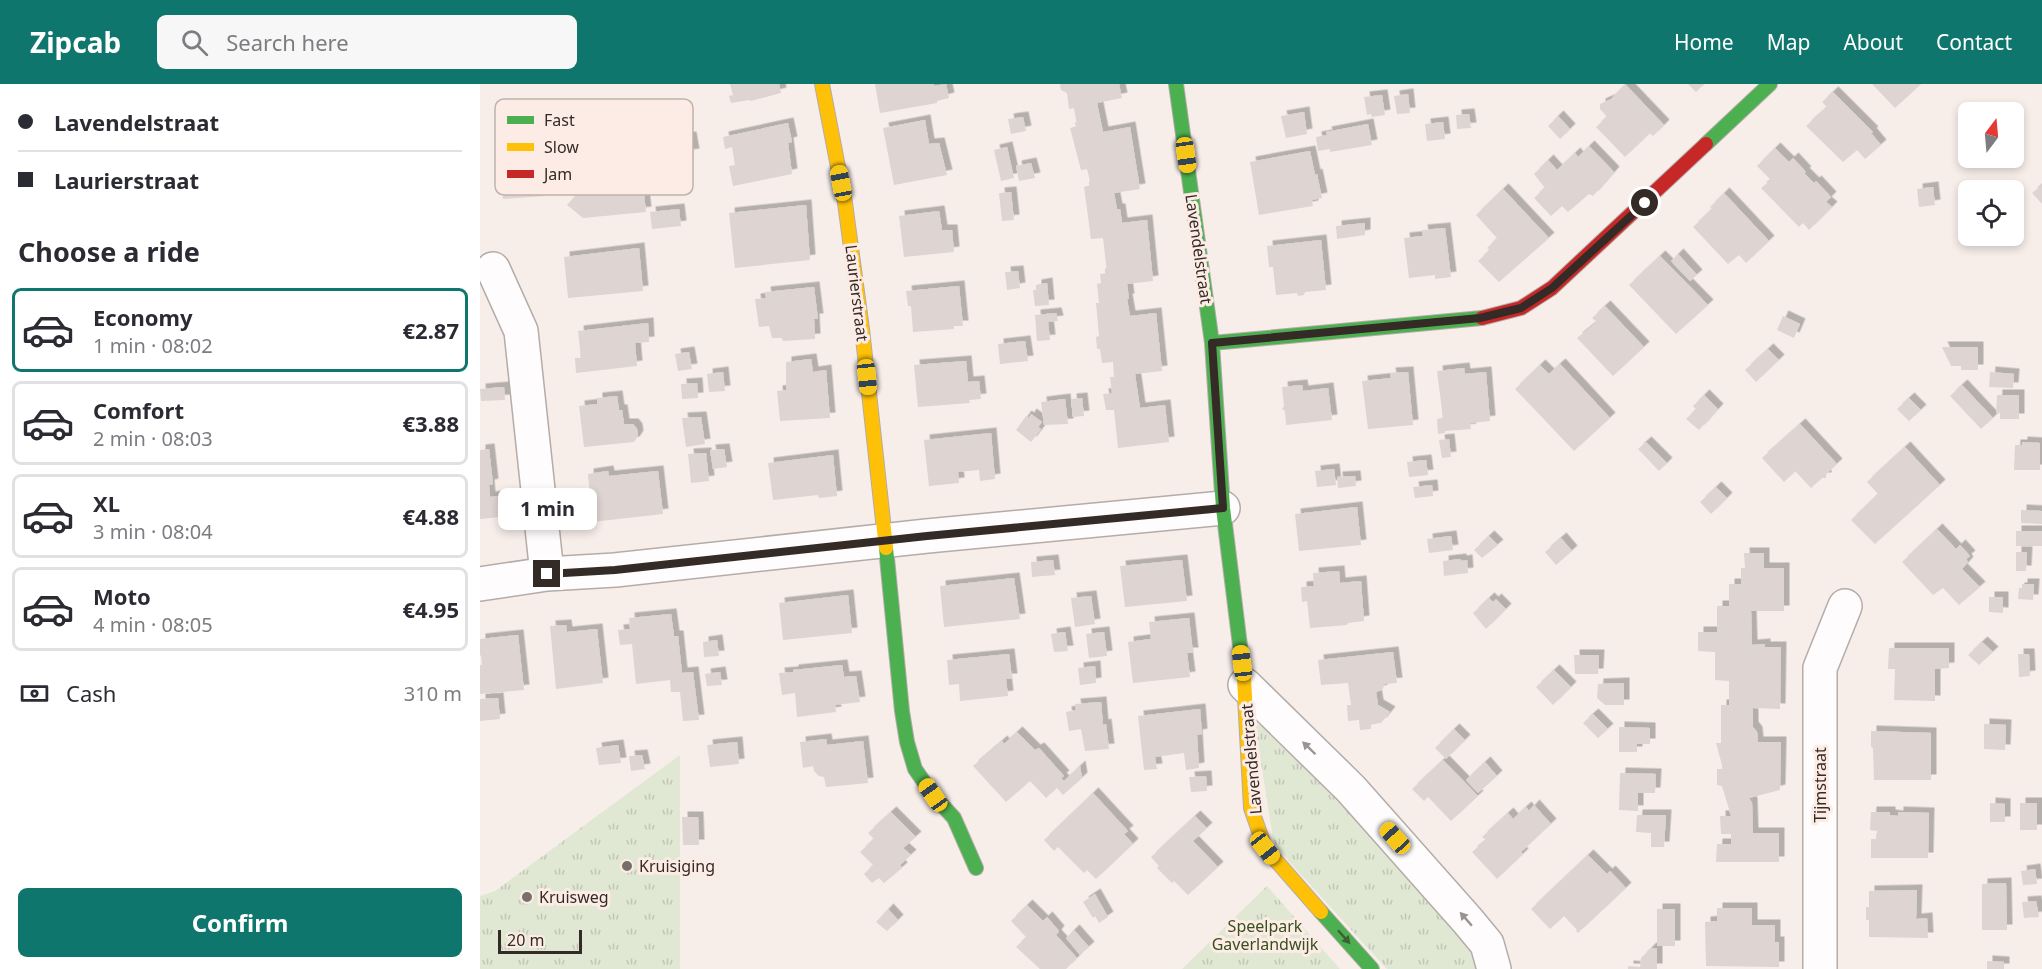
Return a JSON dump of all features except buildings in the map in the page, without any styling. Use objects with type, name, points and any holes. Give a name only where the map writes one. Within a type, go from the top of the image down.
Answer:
[{"type":"street","name":"Laurierstraat","points":[[822,84],[847,214],[862,329],[902,711],[915,769],[933,795],[954,818],[976,868]]},
{"type":"street","name":"Lavendelstraat","points":[[1176,84],[1212,343],[1223,508],[1245,685],[1251,808],[1265,848],[1276,863],[1372,969]]},
{"type":"street","points":[[1212,343],[1480,318],[1521,308],[1552,288],[1770,84]]},
{"type":"street","points":[[493,270],[521,331],[547,574]]},
{"type":"street","points":[[480,584],[547,574],[615,570],[885,540],[1223,508]]},
{"type":"street","name":"Tijmstraat","points":[[1820,969],[1820,668],[1845,606]]},
{"type":"street","name":"Lavendelstraat","points":[[1245,685],[1351,789],[1481,936],[1487,944],[1494,969]]},
{"type":"green space","points":[[1255,724],[1281,732],[1480,953],[1480,969],[1387,969],[1274,845]]},
{"type":"green space","points":[[680,755],[680,969],[480,969],[480,896],[495,891]]},
{"type":"green space","name":"Speelpark Gaverlandwijk","points":[[1267,886],[1340,969],[1182,969]]},
{"type":"traffic: fast","points":[[1176,84],[1212,343],[1223,508],[1244,678]]},
{"type":"traffic: fast","points":[[1706,144],[1770,84]]},
{"type":"traffic: fast","points":[[1212,343],[1482,318]]},
{"type":"traffic: fast","points":[[886,548],[907,742],[915,769],[933,795],[954,818],[976,868]]},
{"type":"traffic: fast","points":[[1321,912],[1372,969]]},
{"type":"traffic: slow","points":[[822,84],[845,203],[862,329],[886,548]]},
{"type":"traffic: slow","points":[[1244,678],[1251,808],[1265,848],[1321,912]]},
{"type":"traffic: jam","points":[[1482,318],[1521,308],[1552,288],[1706,144]]},
{"type":"place","name":"Kruisiging","points":[[627,866]]},
{"type":"place","name":"Kruisweg","points":[[527,897]]},
{"type":"route","points":[[547,574],[615,570],[815,547],[1223,508],[1212,343],[1480,318],[1521,308],[1552,288],[1645,203]]}]
